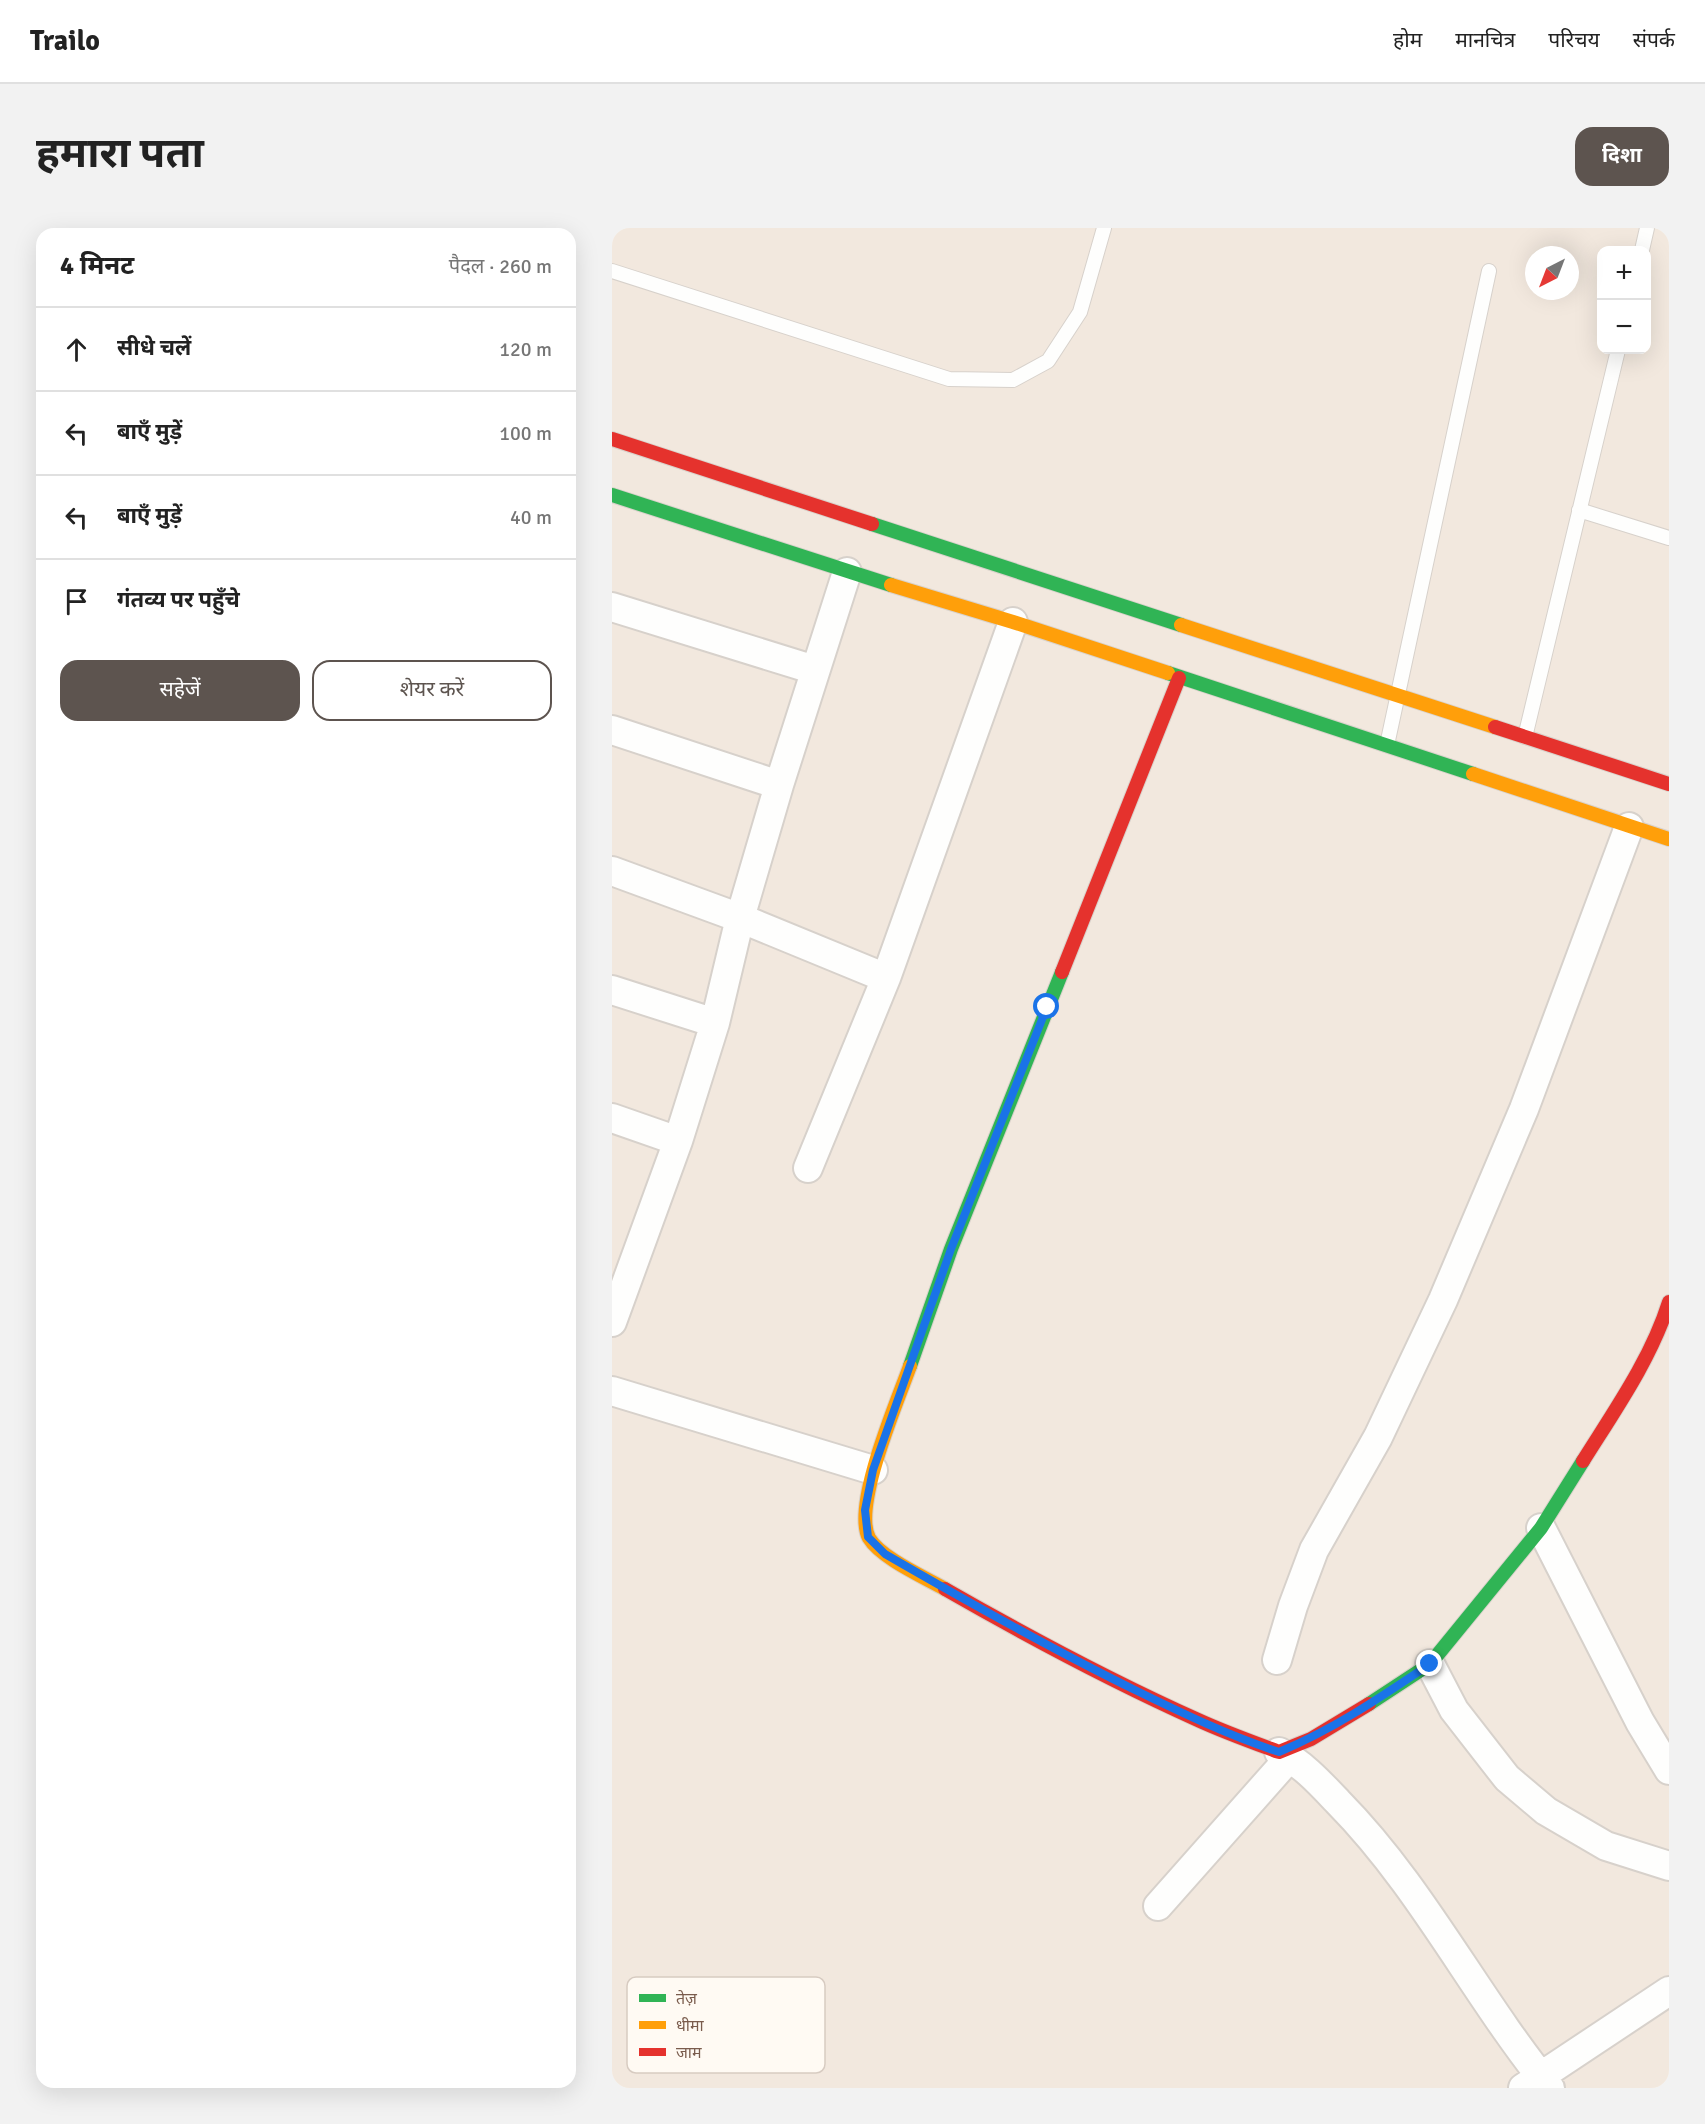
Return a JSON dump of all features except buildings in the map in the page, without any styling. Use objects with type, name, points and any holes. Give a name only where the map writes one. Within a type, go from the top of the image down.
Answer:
[{"type":"main road","points":[[612,439],[1669,784]]},
{"type":"main road","points":[[612,495],[847,572],[1013,622],[1669,839]]},
{"type":"main road","points":[[1179,678],[951,1249],[873,1470],[865,1510],[868,1537],[885,1554],[1013,1628],[1199,1721],[1285,1755],[1346,1719],[1430,1664],[1469,1618],[1540,1528],[1627,1391],[1661,1327],[1669,1302]]},
{"type":"street","points":[[612,1322],[623,1253],[678,1141],[715,1023],[740,918],[779,785],[847,572]]},
{"type":"street","points":[[612,607],[815,670]]},
{"type":"street","points":[[808,1168],[886,978],[1013,622]]},
{"type":"street","points":[[612,730],[779,785]]},
{"type":"street","points":[[1277,1660],[1293,1606],[1314,1550],[1378,1437],[1443,1300],[1524,1109],[1629,826]]},
{"type":"street","points":[[612,872],[740,918],[886,978]]},
{"type":"street","points":[[612,990],[715,1023]]},
{"type":"street","points":[[612,1118],[678,1141]]},
{"type":"street","points":[[612,1391],[873,1470]]},
{"type":"street","points":[[1540,1528],[1640,1722],[1669,1770]]},
{"type":"street","points":[[1430,1664],[1454,1710],[1507,1778],[1546,1811],[1606,1846],[1669,1866]]},
{"type":"street","points":[[1158,1906],[1285,1755],[1322,1785],[1362,1826],[1403,1879],[1538,2084],[1669,1991]]},
{"type":"lane","points":[[612,271],[949,379],[1014,380],[1048,362],[1080,312],[1104,228]]},
{"type":"lane","points":[[1642,246],[1647,228]]},
{"type":"lane","points":[[1387,746],[1489,271]]},
{"type":"lane","points":[[1525,737],[1617,354]]},
{"type":"lane","points":[[1579,510],[1669,538]]},
{"type":"shaded area","points":[[612,228],[1669,228],[1669,2088],[612,2088]]},
{"type":"traffic: fast","points":[[612,495],[891,585]]},
{"type":"traffic: fast","points":[[872,524],[1181,625]]},
{"type":"traffic: fast","points":[[1168,673],[1473,774]]},
{"type":"traffic: fast","points":[[910,1366],[951,1249],[1062,972]]},
{"type":"traffic: fast","points":[[1369,1704],[1430,1664],[1541,1528],[1583,1461]]},
{"type":"traffic: slow","points":[[891,585],[1168,673]]},
{"type":"traffic: slow","points":[[1181,625],[1495,727]]},
{"type":"traffic: slow","points":[[1473,774],[1669,839]]},
{"type":"traffic: slow","points":[[910,1366],[871,1478],[865,1523],[869,1538],[883,1553],[945,1589]]},
{"type":"traffic: jam","points":[[612,439],[872,524]]},
{"type":"traffic: jam","points":[[1062,972],[1179,678]]},
{"type":"traffic: jam","points":[[1495,727],[1669,784]]},
{"type":"traffic: jam","points":[[1583,1461],[1642,1364],[1669,1302]]},
{"type":"traffic: jam","points":[[945,1589],[1133,1690],[1238,1737],[1279,1752],[1311,1739],[1369,1704]]},
{"type":"route","points":[[1047,1007],[951,1249],[873,1470],[865,1510],[868,1537],[885,1554],[1013,1628],[1199,1721],[1279,1752],[1311,1739],[1346,1719],[1430,1664]]}]
